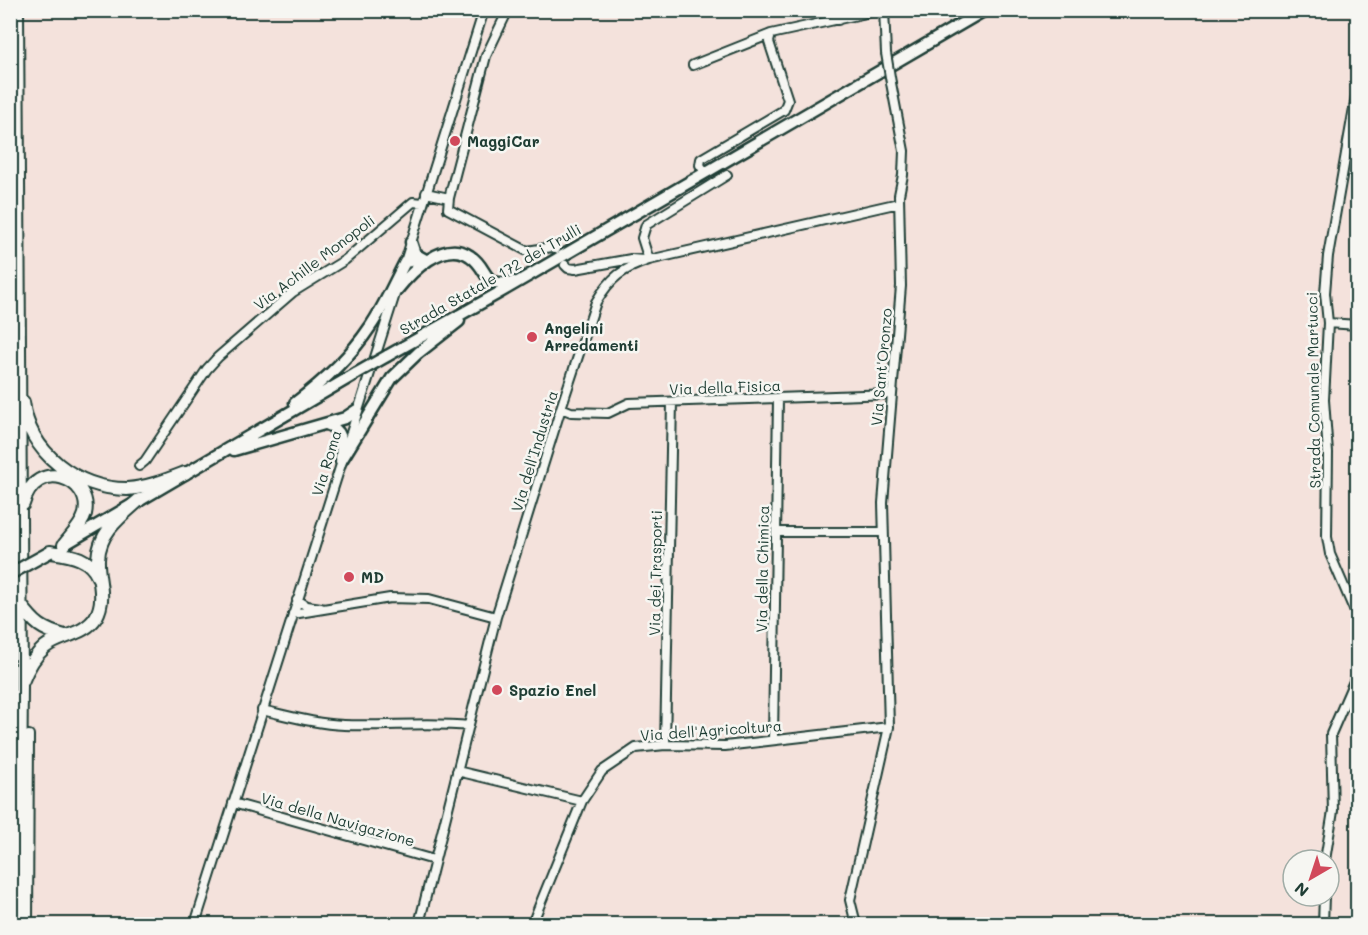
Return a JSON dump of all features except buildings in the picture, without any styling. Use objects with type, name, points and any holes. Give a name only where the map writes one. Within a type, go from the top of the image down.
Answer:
[{"type":"highway","points":[[17,10],[21,685],[19,924]]},
{"type":"highway","points":[[10,142],[15,670],[12,924]]},
{"type":"highway","points":[[19,360],[24,407],[31,430],[43,449],[57,464],[74,476],[93,484],[129,489],[150,485],[185,473]]},
{"type":"highway","points":[[19,517],[26,492],[34,483],[44,477],[56,476],[71,481],[81,490],[86,503],[81,522],[64,545]]},
{"type":"highway","points":[[21,685],[26,670],[45,647],[84,628],[94,620],[103,595],[98,558],[102,539],[114,521],[139,500]]},
{"type":"highway","points":[[50,552],[71,555],[87,562],[95,570],[101,584]]},
{"type":"highway","points":[[20,604],[33,621],[47,631],[65,636]]},
{"type":"highway","points":[[10,747],[15,670]]},
{"type":"main road","name":"Strada Statale 172 dei Trulli","points":[[10,574],[64,545],[986,10]]},
{"type":"main road","points":[[411,242],[415,254],[426,259]]},
{"type":"main road","points":[[251,435],[300,399],[355,348],[372,326],[405,262],[426,259],[442,253],[461,252],[471,256],[486,276],[493,281],[502,284],[520,280]]},
{"type":"main road","points":[[396,291],[426,259]]},
{"type":"main road","points":[[462,314],[482,296],[486,276]]},
{"type":"main road","points":[[341,461],[392,378],[418,353],[496,294]]},
{"type":"main road","points":[[211,458],[345,418],[357,410]]},
{"type":"main road","points":[[326,424],[334,426],[342,438],[341,461]]},
{"type":"street","name":"Via Roma","points":[[195,924],[484,10]]},
{"type":"street","points":[[508,10],[486,56],[448,209],[527,251],[556,249]]},
{"type":"street","points":[[838,10],[838,20]]},
{"type":"street","points":[[693,65],[771,34],[882,10]]},
{"type":"street","name":"Via Sant'Oronzo","points":[[856,924],[850,900],[889,727],[883,503],[901,286],[899,203],[904,151],[886,53],[882,10]]},
{"type":"street","points":[[705,172],[700,165],[701,159],[784,110],[787,105],[788,100],[769,42],[771,34]]},
{"type":"street","name":"Strada Comunale Martucci","points":[[1358,85],[1328,256],[1325,293],[1328,323],[1324,400],[1328,453],[1327,537],[1330,554],[1358,619]]},
{"type":"street","points":[[565,265],[575,269],[631,260],[649,260],[642,238],[646,225],[727,175]]},
{"type":"street","points":[[426,194],[449,198]]},
{"type":"street","name":"Via Achille Monopoli","points":[[139,466],[146,461],[207,369],[218,357],[293,292],[345,260],[413,202],[423,203]]},
{"type":"street","name":"Via dell'Industria","points":[[419,924],[496,617],[561,408],[596,302],[604,288],[616,275],[629,267],[649,260],[899,203]]},
{"type":"street","points":[[612,263],[616,275]]},
{"type":"street","points":[[1328,323],[1358,325]]},
{"type":"street","name":"Via della Fisica","points":[[561,408],[571,412],[608,413],[629,403],[892,394]]},
{"type":"street","name":"Via della Chimica","points":[[773,740],[778,399]]},
{"type":"street","name":"Via dei Trasporti","points":[[665,745],[672,402]]},
{"type":"street","points":[[776,532],[883,532]]},
{"type":"street","points":[[293,614],[390,598],[429,599],[496,617]]},
{"type":"street","points":[[297,600],[307,606],[322,608]]},
{"type":"street","points":[[1327,848],[1333,811],[1331,734],[1358,672]]},
{"type":"street","points":[[262,710],[337,725],[441,722],[469,726]]},
{"type":"street","name":"Via dell'Agricoltura","points":[[532,924],[582,801],[602,771],[636,748],[665,745],[724,746],[889,727]]},
{"type":"street","points":[[28,924],[29,735]]},
{"type":"street","points":[[457,771],[582,801]]},
{"type":"street","name":"Via della Navigazione","points":[[233,803],[434,860]]},
{"type":"street","points":[[1323,924],[1324,908]]},
{"type":"place","name":"MaggiCar","points":[[455,141]]},
{"type":"place","name":"Angelini Arredamenti","points":[[532,337]]},
{"type":"place","name":"MD","points":[[349,577]]},
{"type":"place","name":"Spazio Enel","points":[[497,690]]}]
